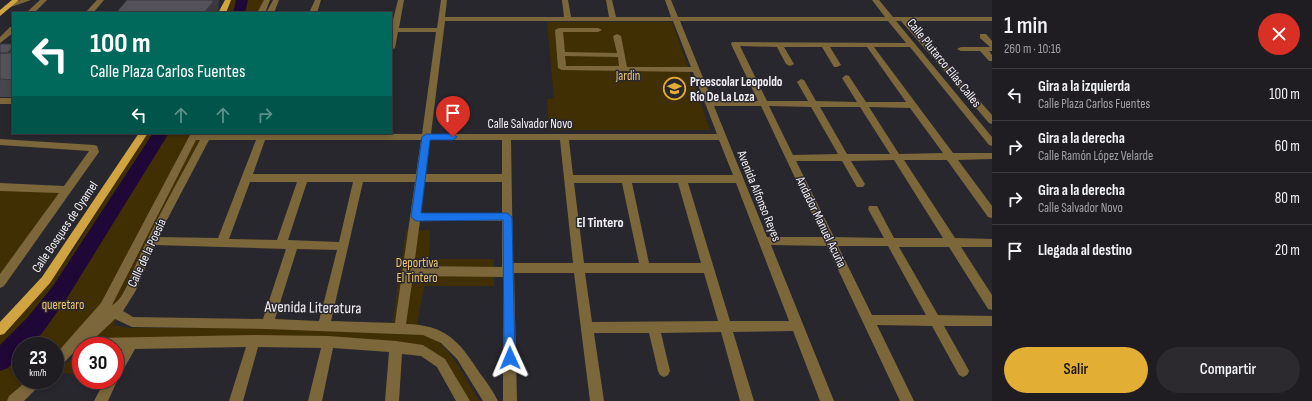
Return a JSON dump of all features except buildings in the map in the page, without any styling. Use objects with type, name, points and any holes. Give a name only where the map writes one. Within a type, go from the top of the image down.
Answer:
[{"type":"main road","points":[[0,14],[16,0]]},
{"type":"main road","points":[[222,12],[228,0]]},
{"type":"main road","name":"Calle Bosques de Oyamel","points":[[0,330],[46,280],[143,134]]},
{"type":"street","points":[[8,6],[28,0]]},
{"type":"street","points":[[31,12],[44,0]]},
{"type":"street","points":[[90,12],[101,0]]},
{"type":"street","points":[[261,12],[267,0]]},
{"type":"street","points":[[270,12],[276,0]]},
{"type":"street","points":[[313,12],[318,0]]},
{"type":"street","points":[[401,0],[393,30],[440,30]]},
{"type":"street","points":[[400,328],[444,0]]},
{"type":"street","points":[[565,0],[568,19]]},
{"type":"street","points":[[609,0],[613,19]]},
{"type":"street","name":"Avenida Alfonso Reyes","points":[[668,0],[827,401]]},
{"type":"street","name":"Calle Plutarco Elías Calles","points":[[875,0],[992,143]]},
{"type":"street","points":[[442,19],[992,19]]},
{"type":"street","name":"Calle Plutarco Elías Calles","points":[[903,19],[989,113],[992,121]]},
{"type":"street","points":[[0,41],[12,30]]},
{"type":"street","points":[[598,30],[559,30],[562,68],[696,70]]},
{"type":"street","points":[[617,36],[624,69]]},
{"type":"street","points":[[983,36],[992,45]]},
{"type":"street","name":"Andador Manuel Acuña","points":[[779,44],[735,44],[907,401]]},
{"type":"street","points":[[790,64],[779,44],[911,45]]},
{"type":"street","points":[[824,44],[837,65]]},
{"type":"street","points":[[869,44],[992,214]]},
{"type":"street","points":[[0,45],[10,45]]},
{"type":"street","points":[[961,49],[992,49]]},
{"type":"street","points":[[982,49],[992,59]]},
{"type":"street","points":[[560,54],[621,55]]},
{"type":"street","points":[[846,78],[992,306]]},
{"type":"street","points":[[801,82],[860,184]]},
{"type":"street","points":[[0,101],[12,102]]},
{"type":"street","points":[[709,103],[913,105]]},
{"type":"street","name":"Calle Salvador Novo","points":[[194,135],[262,137],[722,137]]},
{"type":"street","name":"Calle de la Poesía","points":[[84,337],[110,309],[194,135]]},
{"type":"street","name":"Calle de la Poesía","points":[[110,309],[122,304],[131,289],[151,240],[207,135]]},
{"type":"street","points":[[222,243],[262,137]]},
{"type":"street","points":[[506,137],[510,401]]},
{"type":"street","points":[[564,137],[579,268],[597,401]]},
{"type":"street","points":[[0,142],[94,148],[94,152],[68,190],[0,283]]},
{"type":"street","points":[[790,158],[992,156]]},
{"type":"street","points":[[246,178],[507,178]]},
{"type":"street","points":[[324,326],[359,178]]},
{"type":"street","points":[[268,324],[303,179]]},
{"type":"street","points":[[569,179],[739,179]]},
{"type":"street","points":[[626,179],[645,268]]},
{"type":"street","points":[[682,179],[747,401]]},
{"type":"street","points":[[0,187],[68,190]]},
{"type":"street","points":[[873,209],[963,370]]},
{"type":"street","points":[[416,217],[507,217]]},
{"type":"street","points":[[151,240],[343,246]]},
{"type":"street","points":[[764,241],[992,243]]},
{"type":"street","points":[[407,270],[708,268]]},
{"type":"street","name":"Avenida Literatura","points":[[110,309],[132,322],[268,324],[424,330],[445,339],[461,355],[491,401]]},
{"type":"street","points":[[868,320],[992,321]]},
{"type":"street","points":[[587,328],[797,326]]},
{"type":"street","points":[[654,327],[664,371]]},
{"type":"street","points":[[124,344],[254,341],[328,342],[396,346],[423,351],[441,364],[463,401]]},
{"type":"street","points":[[236,401],[254,341]]},
{"type":"street","points":[[315,401],[328,342]]},
{"type":"street","points":[[124,357],[131,344]]},
{"type":"street","points":[[392,401],[396,346]]},
{"type":"street","name":"Calle de la Poesía","points":[[64,355],[72,348]]},
{"type":"street","points":[[14,401],[27,389]]},
{"type":"street","points":[[101,401],[107,389]]},
{"type":"green space","points":[[227,0],[264,0],[260,12],[228,12]]},
{"type":"green space","name":"Jardin","points":[[547,22],[672,22],[710,130],[549,130],[547,99],[554,99]]},
{"type":"green space","name":"queretaro","points":[[145,134],[194,134],[105,307],[72,337],[64,346],[64,337],[12,337],[12,389],[20,389],[8,401],[0,401],[0,324],[71,254]]},
{"type":"green space","name":"Deportiva El Tintero","points":[[198,134],[204,134],[122,295],[114,325],[130,328],[392,327],[406,231],[430,230],[429,259],[494,259],[494,286],[424,286],[416,331],[426,334],[445,348],[461,370],[479,401],[462,401],[434,352],[387,346],[124,346],[124,337],[93,337]]},
{"type":"green space","points":[[0,187],[68,190],[0,283]]},
{"type":"green space","points":[[72,359],[72,374],[64,373],[64,364]]},
{"type":"waterway","points":[[239,12],[242,0]]},
{"type":"waterway","points":[[0,360],[35,325],[60,292],[160,134]]},
{"type":"place","name":"Preescolar Leopoldo Río De La Loza","points":[[674,89]]},
{"type":"district","name":"El Tintero","points":[[600,222]]},
{"type":"route","points":[[453,137],[426,137],[416,217],[507,217],[510,358]]}]
